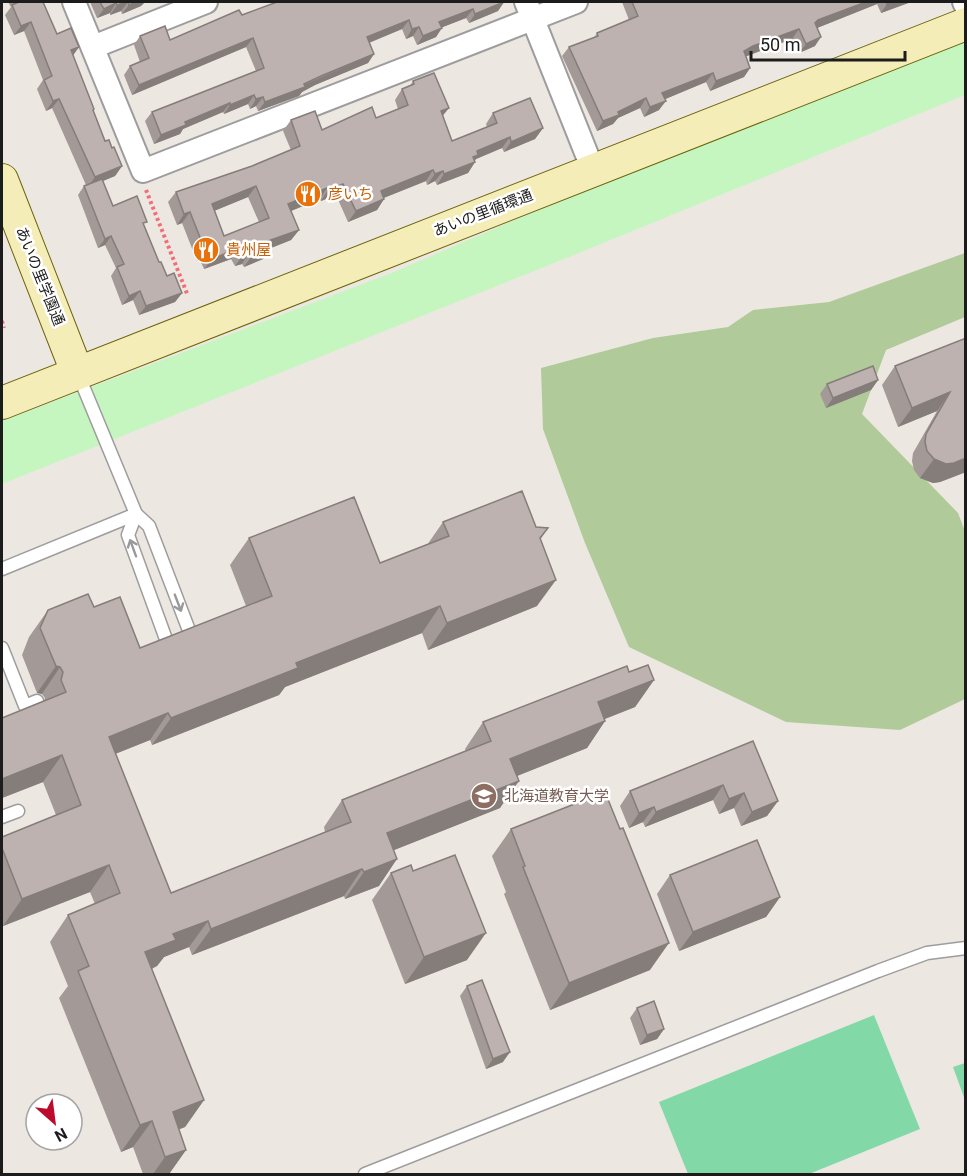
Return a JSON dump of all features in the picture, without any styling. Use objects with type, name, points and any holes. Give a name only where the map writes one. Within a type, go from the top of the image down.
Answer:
[{"type":"street","points":[[74,2],[143,171],[529,10],[576,2]]},
{"type":"street","points":[[93,47],[206,2]]},
{"type":"street","points":[[964,2],[966,6]]},
{"type":"street","points":[[529,10],[593,170]]},
{"type":"street","name":"あいの里循環通","points":[[2,403],[966,24]]},
{"type":"street","name":"あいの里学園通","points":[[2,180],[77,372]]},
{"type":"lane","points":[[77,372],[136,514],[149,526],[190,633]]},
{"type":"lane","points":[[2,569],[136,514]]},
{"type":"lane","points":[[136,514],[128,535],[147,585],[162,644],[205,627]]},
{"type":"lane","points":[[147,585],[168,577]]},
{"type":"lane","points":[[2,648],[26,706],[37,701]]},
{"type":"lane","points":[[2,817],[18,811]]},
{"type":"lane","points":[[364,1174],[878,971],[927,953],[966,948]]},
{"type":"path","points":[[145,187],[188,296]]},
{"type":"path","points":[[2,321],[4,328]]},
{"type":"green space","points":[[965,40],[965,95],[542,268],[2,484],[2,421],[394,272],[538,210]]},
{"type":"green space","points":[[965,253],[965,317],[886,350],[862,414],[958,513],[966,534],[965,699],[900,730],[786,722],[629,647],[585,543],[543,429],[541,368],[653,338],[728,327],[753,310],[829,302]]},
{"type":"green space","points":[[874,1015],[920,1129],[809,1174],[688,1174],[659,1102]]},
{"type":"green space","points":[[965,1063],[965,1100],[953,1067]]},
{"type":"building","points":[[19,2],[43,2],[57,34],[71,28],[79,47],[71,50],[93,110],[105,141],[109,140],[112,148],[114,147],[122,166],[95,177],[59,99],[53,101],[44,80],[52,76],[31,22],[21,26],[12,5]]},
{"type":"building","points":[[100,2],[127,2],[117,5],[116,3],[104,9]]},
{"type":"building","points":[[277,2],[504,2],[475,14],[473,9],[439,22],[442,28],[423,36],[419,27],[412,29],[409,20],[367,37],[374,54],[304,84],[305,87],[265,102],[263,97],[256,99],[254,95],[230,105],[230,103],[161,135],[152,112],[264,68],[253,38],[139,85],[130,66],[149,58],[140,36],[165,26],[170,40],[239,10],[242,15]]},
{"type":"building","points":[[632,2],[866,2],[818,20],[815,23],[821,37],[806,44],[799,29],[753,46],[744,51],[750,68],[716,81],[713,73],[662,93],[666,101],[650,107],[646,98],[618,112],[619,115],[603,121],[569,47],[598,36],[597,33],[638,16]]},
{"type":"building","points":[[434,73],[449,108],[441,111],[452,141],[497,123],[493,113],[530,98],[543,128],[511,142],[510,137],[477,151],[478,155],[473,157],[475,162],[444,174],[443,171],[435,174],[433,170],[381,191],[384,199],[356,211],[343,184],[328,190],[327,188],[288,204],[299,230],[268,241],[271,249],[251,257],[249,253],[242,256],[239,248],[212,259],[208,249],[205,250],[190,212],[184,214],[176,192],[252,166],[300,146],[291,120],[315,111],[322,130],[372,107],[376,118],[408,105],[402,89],[414,84],[413,81]],"holes":[[[256,186],[269,218],[224,236],[212,204]]]},
{"type":"building","points":[[102,179],[113,206],[137,196],[147,222],[143,223],[159,262],[167,276],[174,273],[182,293],[146,306],[140,291],[129,296],[117,267],[124,264],[111,236],[105,239],[84,186]]},
{"type":"building","points":[[966,338],[966,458],[946,464],[934,459],[927,451],[925,442],[926,434],[950,392],[912,408],[895,366]]},
{"type":"building","points":[[873,366],[878,380],[833,398],[827,384]]},
{"type":"building","points":[[522,491],[536,527],[548,528],[540,538],[556,580],[447,623],[440,606],[296,663],[298,668],[171,718],[168,713],[109,737],[171,893],[351,822],[342,800],[491,741],[483,722],[627,666],[629,672],[648,665],[654,680],[598,702],[605,721],[510,759],[519,781],[387,833],[397,859],[364,872],[362,869],[211,929],[208,921],[173,934],[176,940],[145,952],[204,1100],[173,1112],[186,1150],[165,1157],[152,1121],[140,1125],[78,971],[89,966],[68,915],[120,893],[109,865],[22,899],[2,848],[2,837],[81,805],[62,755],[2,779],[2,718],[66,692],[61,680],[63,672],[60,667],[56,666],[40,628],[48,610],[88,594],[94,607],[120,597],[140,648],[272,596],[249,538],[354,497],[380,563],[449,536],[443,522]]},
{"type":"building","points":[[753,741],[778,801],[752,812],[744,793],[729,799],[723,785],[656,812],[654,807],[639,813],[630,791]]},
{"type":"building","points":[[605,792],[620,829],[623,828],[669,943],[569,983],[523,867],[525,866],[511,829]]},
{"type":"building","points":[[757,840],[780,897],[693,932],[670,875]]},
{"type":"building","points":[[455,855],[486,933],[424,957],[391,873],[411,865],[413,871]]},
{"type":"building","points":[[482,980],[510,1052],[493,1059],[467,986]]},
{"type":"building","points":[[654,1001],[664,1029],[647,1035],[637,1008]]},
{"type":"place","name":"彦いち","points":[[308,194]]},
{"type":"place","name":"貴州屋","points":[[206,250]]},
{"type":"place","name":"北海道教育大学","points":[[484,796]]}]
